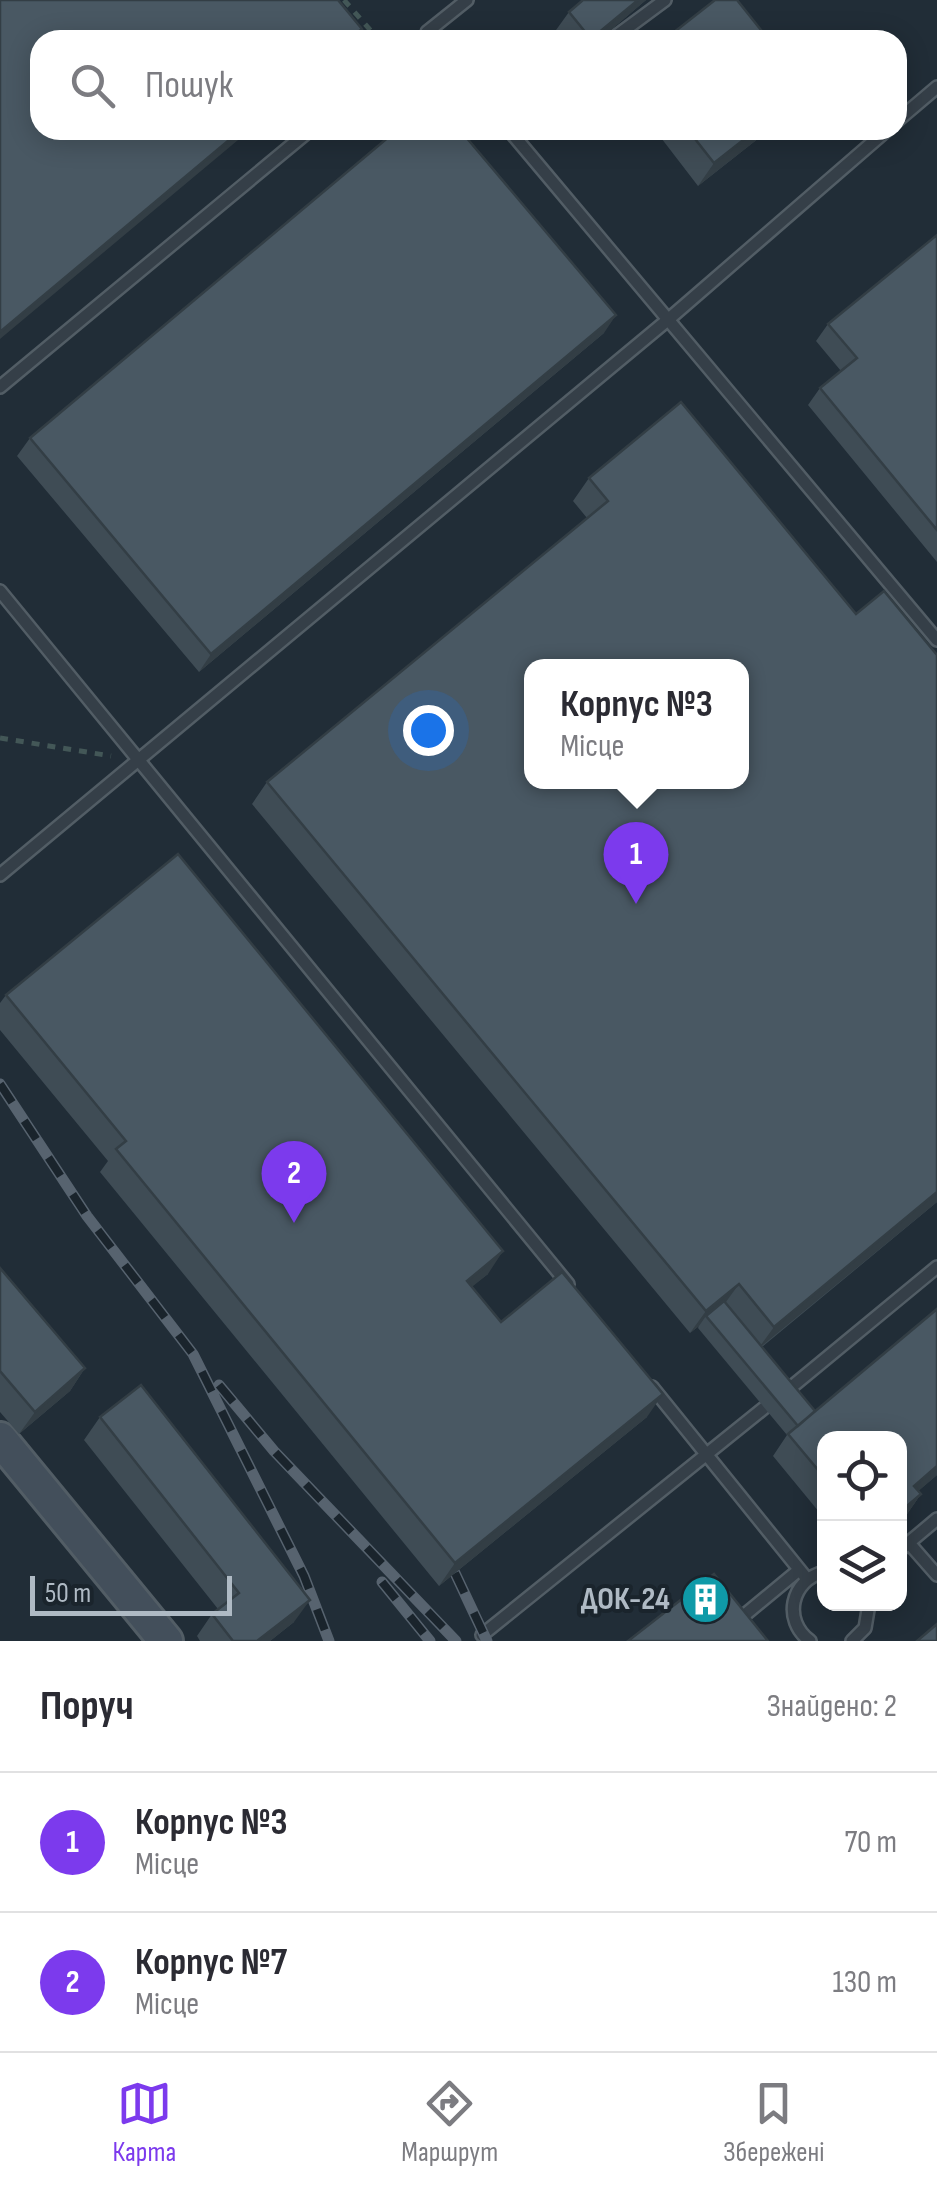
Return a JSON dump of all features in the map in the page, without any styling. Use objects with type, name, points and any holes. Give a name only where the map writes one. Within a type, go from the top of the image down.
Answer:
[{"type":"street","points":[[0,1439],[166,1641]]},
{"type":"lane","points":[[434,30],[467,0]]},
{"type":"lane","points":[[624,30],[664,0]]},
{"type":"lane","points":[[907,112],[937,87]]},
{"type":"lane","points":[[0,387],[298,140]]},
{"type":"lane","points":[[518,140],[937,640]]},
{"type":"lane","points":[[0,876],[670,318],[875,140]]},
{"type":"lane","points":[[0,592],[581,1300]]},
{"type":"lane","points":[[783,1394],[937,1267]]},
{"type":"lane","points":[[644,1377],[803,1574]]},
{"type":"lane","points":[[482,1634],[764,1408]]},
{"type":"lane","points":[[907,1544],[937,1519]]},
{"type":"lane","points":[[907,1549],[937,1575]]},
{"type":"lane","points":[[741,1618],[803,1574],[817,1573]]},
{"type":"lane","points":[[803,1574],[793,1614],[797,1627],[810,1641]]},
{"type":"lane","points":[[852,1641],[865,1628],[867,1611]]},
{"type":"path","points":[[344,0],[370,30]]},
{"type":"path","points":[[0,738],[140,761]]},
{"type":"building","points":[[0,0],[338,0],[362,29],[30,30],[30,140],[229,140],[0,332]]},
{"type":"building","points":[[583,0],[638,0],[602,30],[584,30],[569,12]]},
{"type":"building","points":[[715,0],[737,0],[761,30],[677,30]]},
{"type":"building","points":[[385,140],[468,140],[616,315],[211,654],[30,438]]},
{"type":"building","points":[[696,140],[743,140],[714,163]]},
{"type":"building","points":[[937,235],[937,530],[820,388],[857,358],[828,324]]},
{"type":"building","points":[[681,402],[856,614],[884,591],[937,655],[937,1192],[774,1327],[739,1284],[706,1311],[267,782],[608,501],[589,478]]},
{"type":"building","points":[[178,854],[503,1251],[467,1281],[501,1322],[562,1272],[663,1394],[455,1563],[116,1149],[126,1141],[6,995]]},
{"type":"building","points":[[0,1268],[85,1368],[35,1412],[0,1371]]},
{"type":"building","points":[[724,1301],[815,1411],[798,1426],[706,1316]]},
{"type":"building","points":[[937,1309],[937,1466],[914,1486],[921,1494],[907,1506],[907,1431],[817,1431],[817,1469],[788,1434]]},
{"type":"building","points":[[141,1385],[310,1600],[257,1641],[233,1641],[212,1614],[239,1593],[100,1417]]},
{"type":"building","name":"ДОК-24","points":[[714,1574],[768,1641],[628,1641]]},
{"type":"building","points":[[937,1624],[937,1641],[917,1641]]},
{"type":"railway","points":[[0,1084],[87,1216],[193,1354],[304,1576],[329,1641]]},
{"type":"railway","points":[[219,1385],[274,1451],[456,1641]]},
{"type":"railway","points":[[455,1573],[487,1641]]},
{"type":"railway","points":[[382,1582],[430,1641]]},
{"type":"place","name":"Корпус №3","points":[[636,904]]},
{"type":"place","name":"Корпус №7","points":[[294,1223]]},
{"type":"place","name":"ДОК-24","points":[[705,1599]]}]
